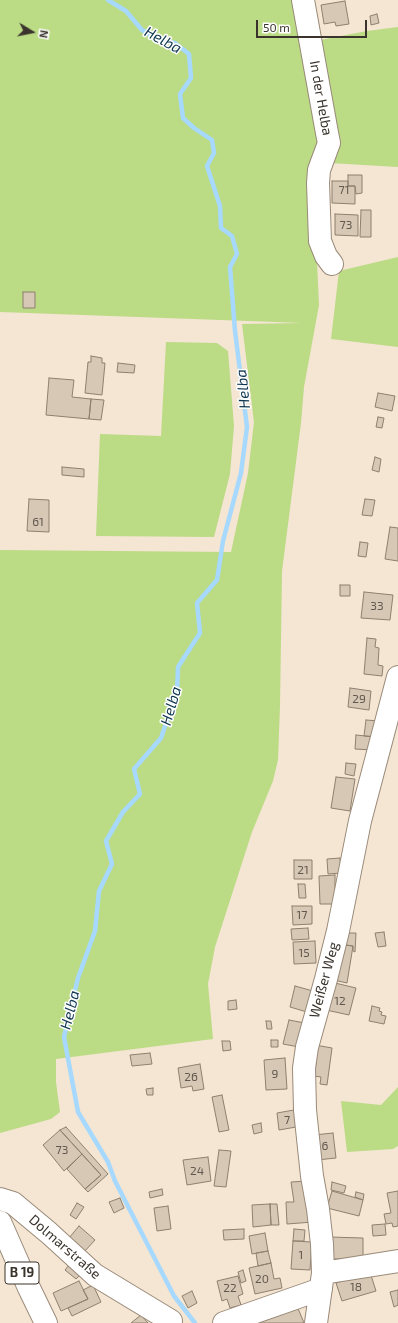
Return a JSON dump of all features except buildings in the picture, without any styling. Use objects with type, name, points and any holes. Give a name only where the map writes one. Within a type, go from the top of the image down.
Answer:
[{"type":"street","name":"In der Helba","points":[[303,0],[328,133],[328,143],[318,176],[320,241],[326,256],[332,264]]},
{"type":"street","name":"Weißer Weg","points":[[316,1323],[322,1281],[320,1223],[312,1176],[305,1110],[304,1068],[307,1047],[338,931],[360,821],[398,677]]},
{"type":"street","name":"Dolmarstraße","points":[[0,1199],[13,1203],[49,1232],[95,1275],[171,1321]]},
{"type":"street","name":"B 19","points":[[0,1222],[28,1288],[46,1323]]},
{"type":"street","points":[[224,1323],[322,1281],[398,1261]]},
{"type":"green space","points":[[0,0],[298,0],[324,134],[313,175],[319,305],[304,387],[301,423],[282,571],[278,760],[273,781],[252,832],[215,947],[208,984],[213,1039],[56,1059],[56,1082],[60,1112],[51,1119],[0,1133],[0,550],[231,552],[248,473],[254,422],[242,324],[303,323],[0,312]]},
{"type":"green space","points":[[398,27],[398,167],[329,163],[315,41],[367,31]]},
{"type":"green space","points":[[398,257],[398,347],[331,339],[339,271]]},
{"type":"green space","points":[[166,342],[217,343],[228,351],[234,426],[230,474],[214,537],[96,536],[100,434],[161,436]]},
{"type":"green space","points":[[398,1087],[398,1146],[393,1149],[347,1152],[341,1101],[381,1105]]},
{"type":"waterway","name":"Helba","points":[[108,0],[126,11],[142,30],[158,40],[175,43],[189,54],[191,78],[180,94],[183,118],[194,128],[212,140],[214,153],[207,166],[220,206],[221,228],[232,236],[237,254],[230,267],[235,331],[247,427],[241,473],[223,541],[217,580],[197,603],[200,633],[178,667],[177,692],[161,738],[134,769],[140,794],[123,812],[106,841],[112,864],[99,891],[95,931],[78,978],[64,1037],[78,1112],[108,1162],[115,1181],[174,1296],[195,1323]]}]
